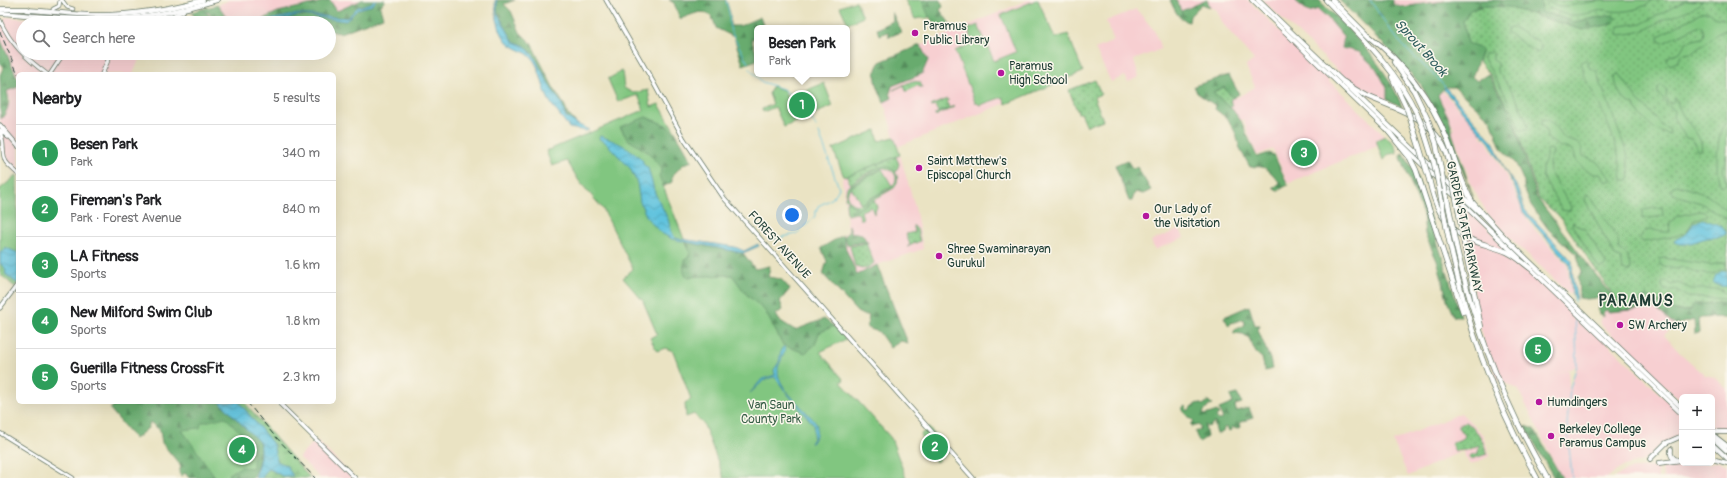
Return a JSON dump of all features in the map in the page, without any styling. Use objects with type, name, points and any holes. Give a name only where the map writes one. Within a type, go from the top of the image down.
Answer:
[{"type":"highway","points":[[26,10],[89,15],[113,15],[149,12],[203,0]]},
{"type":"highway","points":[[144,16],[154,15],[217,0]]},
{"type":"highway","points":[[1252,0],[1389,132],[1533,267],[1679,411]]},
{"type":"highway","points":[[1258,0],[1505,238],[1533,267]]},
{"type":"highway","name":"GARDEN STATE PARKWAY","points":[[1326,0],[1384,61],[1404,90],[1417,114],[1434,162],[1459,286],[1475,343],[1505,416],[1537,478]]},
{"type":"highway","name":"GARDEN STATE PARKWAY","points":[[1332,0],[1391,59],[1406,78],[1418,98],[1428,120],[1436,143],[1454,236],[1469,298],[1487,354],[1512,412],[1547,478]]},
{"type":"highway","points":[[167,8],[173,7]]},
{"type":"highway","points":[[172,16],[190,7]]},
{"type":"highway","points":[[0,9],[42,16]]},
{"type":"highway","points":[[0,13],[10,11],[53,9]]},
{"type":"highway","points":[[1369,36],[1385,48],[1423,94],[1445,134],[1468,196],[1505,238]]},
{"type":"highway","points":[[1384,61],[1399,89],[1407,109],[1420,146],[1436,206],[1444,219],[1452,228],[1468,239],[1506,252],[1533,267]]},
{"type":"highway","points":[[1344,82],[1367,96],[1416,118],[1431,129],[1444,147],[1449,161],[1487,354]]},
{"type":"highway","points":[[1389,132],[1410,158],[1416,170],[1456,292],[1475,343]]},
{"type":"highway","points":[[1575,308],[1679,405]]},
{"type":"highway","points":[[1715,431],[1727,432]]},
{"type":"highway","points":[[1650,459],[1666,443],[1679,437]]},
{"type":"highway","points":[[1715,438],[1727,446]]},
{"type":"highway","points":[[1715,439],[1727,451]]},
{"type":"highway","points":[[1715,447],[1727,458]]},
{"type":"highway","points":[[1671,449],[1670,453],[1672,457],[1679,459]]},
{"type":"highway","points":[[1659,463],[1679,460]]},
{"type":"highway","points":[[1715,460],[1727,463]]},
{"type":"main road","points":[[53,9],[59,6],[61,0]]},
{"type":"main road","points":[[61,0],[67,7],[73,10]]},
{"type":"main road","name":"FOREST AVENUE","points":[[606,0],[686,143],[724,198],[973,478]]},
{"type":"main road","points":[[0,20],[16,48]]},
{"type":"main road","points":[[28,60],[44,72]]},
{"type":"main road","points":[[51,72],[59,60]]},
{"type":"main road","points":[[103,72],[108,60]]},
{"type":"main road","points":[[0,125],[14,142]]},
{"type":"main road","points":[[0,132],[14,142]]},
{"type":"main road","points":[[0,132],[4,157],[6,162],[16,172]]},
{"type":"main road","points":[[0,308],[16,286]]},
{"type":"main road","points":[[280,404],[355,478]]},
{"type":"main road","points":[[0,433],[74,478]]},
{"type":"shaded area","points":[[229,0],[362,0],[336,12],[278,12],[269,16],[226,16],[218,5]]},
{"type":"shaded area","name":"Paramus High School","points":[[1028,0],[1039,0],[1055,38],[1068,34],[1083,72],[897,147],[884,102],[892,98],[892,86],[922,74],[926,65],[919,46]]},
{"type":"shaded area","points":[[1176,0],[1207,0],[1180,11]]},
{"type":"shaded area","points":[[1208,0],[1248,0],[1385,136],[1376,140],[1378,146],[1288,183],[1273,149],[1257,155],[1243,119],[1240,121],[1229,107],[1233,106],[1230,99],[1238,97],[1255,87],[1246,66],[1254,60],[1223,24],[1217,10],[1210,7]]},
{"type":"shaded area","points":[[1262,0],[1294,0],[1309,12],[1318,9],[1344,37],[1342,48],[1359,52],[1376,68],[1387,88],[1387,99],[1385,101],[1361,91]]},
{"type":"shaded area","points":[[1393,0],[1453,0],[1400,7],[1393,4]]},
{"type":"shaded area","points":[[1136,9],[1154,30],[1161,49],[1134,60],[1139,77],[1128,82],[1125,76],[1111,82],[1095,49],[1114,41],[1106,21]]},
{"type":"shaded area","points":[[6,17],[16,18],[16,60],[139,60],[134,72],[16,72],[16,74],[0,38],[0,28]]},
{"type":"shaded area","points":[[16,88],[16,172],[7,162],[0,133],[0,112],[11,102],[7,91]]},
{"type":"shaded area","points":[[1442,91],[1483,134],[1481,136],[1487,142],[1513,188],[1523,213],[1535,230],[1567,264],[1571,291],[1570,294],[1508,236],[1487,213],[1473,188],[1461,156],[1462,153],[1461,154],[1452,132],[1454,128],[1438,95]]},
{"type":"shaded area","points":[[900,155],[915,207],[923,249],[877,265],[857,275],[846,249],[843,235],[848,231],[842,178]]},
{"type":"shaded area","points":[[1457,198],[1679,412],[1679,437],[1672,440],[1650,459],[1624,466],[1606,478],[1562,478],[1518,389],[1498,380],[1487,354],[1479,321]],"holes":[[[1577,366],[1570,388],[1570,399],[1568,370],[1547,378]]]},
{"type":"shaded area","points":[[1180,229],[1184,238],[1155,250],[1151,241]]},
{"type":"shaded area","points":[[1655,308],[1675,325],[1664,335],[1680,353],[1705,375],[1714,377],[1727,389],[1727,430],[1715,429],[1715,394],[1679,394],[1679,399],[1654,377],[1599,322],[1606,310],[1609,312]]},
{"type":"shaded area","points":[[1461,413],[1483,435],[1490,456],[1470,465],[1462,451],[1408,476],[1393,441]]},
{"type":"shaded area","points":[[316,440],[355,478],[320,478],[299,457]]},
{"type":"shaded area","points":[[1715,462],[1720,462],[1727,465],[1727,478],[1663,478],[1662,468],[1664,466],[1715,466]]},
{"type":"shaded area","points":[[1657,467],[1658,478],[1614,478],[1627,470]]},
{"type":"green space","points":[[330,0],[337,11],[362,0],[374,0],[371,3],[358,7],[347,18],[298,14],[288,16],[269,16],[278,12]]},
{"type":"green space","points":[[376,0],[385,0],[380,7],[383,17],[340,33],[336,32],[336,20],[346,21],[358,9],[373,5]]},
{"type":"green space","points":[[497,0],[515,0],[504,4],[511,11],[520,32],[531,43],[553,87],[565,106],[567,113],[577,124],[565,116],[562,104],[551,88],[534,56],[525,46],[513,41],[497,12]]},
{"type":"green space","points":[[669,0],[726,0],[730,13],[730,26],[740,26],[760,17],[763,25],[754,25],[754,38],[751,38],[754,46],[754,61],[743,65],[734,37],[716,28],[713,20],[706,13],[702,12],[692,14],[680,19],[674,3]]},
{"type":"green space","points":[[905,0],[922,0],[929,17],[925,19],[915,19]]},
{"type":"green space","points":[[922,0],[941,0],[943,7],[940,10],[953,28],[945,26],[940,31],[924,10]]},
{"type":"green space","points":[[1038,0],[1055,38],[1068,34],[1083,72],[1006,104],[1003,97],[980,105],[975,102],[955,51],[973,43],[968,29],[978,25],[994,61],[1016,52],[1001,15]]},
{"type":"green space","points":[[1170,0],[1176,0],[1181,11],[1207,0],[1210,7],[1202,4],[1190,16],[1189,22],[1180,17],[1175,11]]},
{"type":"green space","points":[[1294,0],[1319,0],[1355,37],[1377,63],[1395,91],[1402,107],[1387,99],[1387,88],[1376,68],[1359,52],[1342,48],[1344,37],[1327,17],[1318,9],[1309,12]]},
{"type":"green space","points":[[1339,0],[1393,0],[1393,4],[1400,7],[1453,0],[1541,0],[1542,13],[1554,15],[1573,22],[1612,15],[1617,19],[1612,24],[1583,30],[1508,7],[1484,6],[1470,10],[1463,21],[1468,43],[1482,50],[1472,77],[1477,81],[1488,74],[1512,116],[1537,198],[1623,310],[1635,309],[1640,300],[1648,296],[1675,311],[1690,311],[1694,304],[1727,303],[1727,317],[1698,318],[1699,333],[1695,334],[1694,320],[1675,325],[1655,308],[1609,312],[1606,310],[1603,313],[1603,317],[1598,312],[1600,301],[1598,298],[1579,298],[1578,277],[1582,272],[1577,255],[1548,229],[1531,205],[1524,189],[1524,182],[1516,164],[1501,148],[1491,120],[1454,87],[1445,87],[1438,95],[1451,123],[1452,133],[1473,197],[1447,132],[1421,85],[1395,56]]},
{"type":"green space","points":[[1525,0],[1727,0],[1727,308],[1664,312],[1655,308],[1623,310],[1560,217],[1539,199],[1516,126],[1505,102],[1489,73],[1455,34],[1457,4]]},
{"type":"green space","points":[[1653,0],[1644,6],[1628,11],[1603,10],[1578,15],[1560,13],[1546,5],[1549,2],[1556,6],[1567,6],[1597,1]]},
{"type":"green space","points":[[1697,0],[1701,2],[1704,0],[1695,7],[1661,21],[1650,28],[1620,35],[1618,33],[1620,26],[1643,23],[1683,2]]},
{"type":"green space","points":[[856,1],[863,17],[848,24],[840,7]]},
{"type":"green space","points":[[218,5],[226,16],[211,16],[210,13],[204,11],[209,16],[194,16],[191,12]]},
{"type":"green space","points":[[892,12],[901,32],[889,37],[888,32],[879,35],[877,29],[893,21]]},
{"type":"green space","points":[[1703,12],[1709,12],[1713,17],[1727,20],[1727,29],[1717,34],[1692,53],[1682,54],[1677,62],[1670,65],[1667,61],[1669,57],[1680,52],[1686,42],[1702,38],[1704,34],[1703,30],[1700,25],[1663,43],[1659,41],[1659,36]]},
{"type":"green space","points":[[1508,28],[1516,29],[1537,40],[1541,47],[1540,51],[1538,53],[1535,52],[1507,32]]},
{"type":"green space","points":[[0,38],[16,74],[16,88],[7,91],[8,106],[1,119],[0,75],[3,68],[0,61]]},
{"type":"green space","points":[[920,45],[928,60],[922,74],[892,86],[890,93],[892,98],[884,102],[876,82],[877,67],[880,62]]},
{"type":"green space","points":[[1491,52],[1493,53],[1493,60],[1497,63],[1497,71],[1511,90],[1522,111],[1528,126],[1527,129],[1520,129],[1506,96],[1483,57],[1484,54]]},
{"type":"green space","points":[[1584,60],[1587,61],[1589,67],[1596,71],[1627,153],[1630,177],[1628,180],[1622,180],[1620,161],[1613,136],[1594,94],[1583,75],[1584,70],[1581,63]]},
{"type":"green space","name":"Van Saun County Park","points":[[622,71],[624,88],[633,93],[648,90],[651,107],[659,104],[677,135],[666,125],[646,117],[620,127],[627,139],[649,153],[662,169],[659,176],[690,254],[684,264],[684,274],[686,277],[732,275],[746,294],[765,311],[783,345],[805,353],[815,345],[819,333],[834,326],[846,339],[820,352],[844,380],[841,382],[891,438],[906,478],[724,478],[704,425],[694,414],[686,417],[685,404],[691,399],[673,351],[665,348],[657,351],[650,338],[657,334],[643,301],[623,278],[633,269],[603,209],[579,181],[567,161],[552,166],[546,151],[644,110],[638,95],[618,102],[608,79]]},
{"type":"green space","points":[[1619,73],[1638,101],[1653,114],[1661,125],[1670,130],[1669,135],[1656,130],[1640,115],[1634,104],[1623,98],[1615,81],[1615,76]]},
{"type":"green space","points":[[1229,75],[1239,94],[1233,98],[1224,87],[1213,92],[1232,109],[1241,121],[1257,157],[1269,153],[1274,155],[1288,185],[1277,191],[1273,188],[1280,183],[1267,169],[1250,167],[1240,149],[1236,134],[1228,119],[1215,109],[1216,106],[1197,93],[1194,86]]},
{"type":"green space","points":[[1095,80],[1101,94],[1094,97],[1103,120],[1087,126],[1081,113],[1078,113],[1069,90]]},
{"type":"green space","points":[[912,81],[920,82],[922,87],[919,87],[918,85],[906,92],[904,85],[893,90]]},
{"type":"green space","points":[[824,83],[833,106],[784,127],[775,107],[763,112],[762,109],[773,104],[769,94],[772,86],[784,90],[787,98]]},
{"type":"green space","points":[[1661,85],[1667,90],[1666,97],[1668,103],[1671,104],[1674,102],[1673,98],[1676,99],[1683,115],[1699,137],[1702,146],[1701,150],[1697,151],[1696,145],[1692,139],[1686,138],[1673,117],[1673,109],[1667,105],[1664,99],[1658,94],[1658,88]]},
{"type":"green space","points":[[1224,87],[1233,98],[1230,99],[1233,106],[1229,107],[1213,92]]},
{"type":"green space","points":[[948,99],[949,100],[947,102],[949,108],[955,107],[935,116],[935,114],[947,109],[938,112],[935,106],[931,106],[937,103],[938,105],[938,103]]},
{"type":"green space","points":[[646,117],[666,125],[677,135],[692,161],[684,164],[672,176],[672,182],[663,187],[649,153],[627,139],[620,126]]},
{"type":"green space","points":[[1543,119],[1550,122],[1566,139],[1579,145],[1582,149],[1583,156],[1596,161],[1611,178],[1611,180],[1606,182],[1600,174],[1595,174],[1583,168],[1576,160],[1574,152],[1571,149],[1560,147],[1547,138],[1546,130],[1541,124]]},
{"type":"green space","points":[[1727,120],[1727,150],[1723,170],[1726,184],[1722,187],[1719,182],[1717,158],[1720,133]]},
{"type":"green space","points":[[876,130],[879,141],[894,137],[900,155],[844,177],[833,149]]},
{"type":"green space","points":[[1385,136],[1394,144],[1397,153],[1390,154],[1383,160],[1376,140]]},
{"type":"green space","points":[[1550,149],[1553,151],[1549,163],[1550,173],[1570,205],[1571,209],[1568,211],[1562,210],[1542,176],[1542,168],[1545,162],[1547,150]]},
{"type":"green space","points":[[1403,153],[1416,174],[1461,316],[1454,317],[1448,303],[1438,263],[1425,234],[1423,215],[1400,155]]},
{"type":"green space","points":[[896,157],[899,164],[896,172],[891,168],[879,168],[850,184],[847,176]]},
{"type":"green space","points":[[1127,160],[1132,168],[1137,167],[1151,190],[1143,194],[1135,192],[1132,201],[1129,201],[1115,165]]},
{"type":"green space","points":[[886,166],[893,169],[897,175],[896,185],[894,188],[851,213],[850,211],[857,207],[851,205],[845,198],[847,187],[880,167]],"holes":[[[882,168],[894,173],[896,178],[896,181],[891,188],[860,204],[852,203],[849,200],[847,195],[850,187]]]},
{"type":"green space","points":[[882,169],[892,186],[861,204],[851,187]]},
{"type":"green space","points":[[16,176],[15,287],[0,274],[0,189]]},
{"type":"green space","points":[[1677,185],[1707,195],[1727,210],[1727,219],[1701,203],[1673,194],[1671,191],[1672,187]]},
{"type":"green space","points":[[1587,194],[1590,196],[1618,239],[1619,250],[1623,251],[1627,256],[1631,269],[1628,272],[1623,270],[1621,258],[1615,256],[1585,200]]},
{"type":"green space","points":[[874,200],[877,207],[874,214],[871,207],[861,211],[863,219],[860,219],[859,214],[857,213],[847,215],[847,201],[857,207],[850,211],[851,213]]},
{"type":"green space","points":[[1662,207],[1663,216],[1642,219],[1642,210]]},
{"type":"green space","points":[[1700,211],[1707,215],[1694,220],[1686,232],[1676,236],[1644,242],[1639,240],[1648,230],[1669,232],[1670,223],[1677,216]]},
{"type":"green space","points":[[1573,222],[1577,226],[1585,229],[1606,263],[1605,267],[1600,268],[1597,265],[1572,225]]},
{"type":"green space","points":[[849,225],[851,232],[862,234],[868,243],[863,242],[847,245],[844,237],[849,231]]},
{"type":"green space","points":[[913,225],[917,229],[920,241],[907,247],[910,245],[906,234],[915,232]]},
{"type":"green space","points":[[843,235],[846,249],[857,275],[877,265],[908,343],[901,341],[890,348],[879,332],[867,328],[869,315],[863,315],[857,312],[823,274],[827,261],[821,248]]},
{"type":"green space","points":[[686,242],[743,253],[755,269],[770,266],[768,277],[781,279],[790,289],[780,301],[783,310],[776,314],[779,320],[795,330],[824,319],[834,326],[819,333],[815,345],[805,353],[783,345],[765,311],[746,294],[732,275],[686,277],[684,274],[684,265],[690,254]]},
{"type":"green space","points":[[866,243],[874,263],[866,269],[855,266],[850,246]]},
{"type":"green space","points":[[1663,258],[1711,265],[1725,262],[1727,269],[1712,274],[1704,274],[1683,267],[1675,269],[1660,265],[1660,259]]},
{"type":"green space","points":[[1666,281],[1671,285],[1678,283],[1691,289],[1719,289],[1727,295],[1727,299],[1687,297],[1677,290],[1671,291],[1663,289],[1662,283]]},
{"type":"green space","points":[[1249,306],[1255,325],[1259,325],[1258,330],[1270,359],[1272,369],[1265,371],[1262,358],[1256,353],[1249,338],[1243,334],[1234,333],[1234,330],[1245,325],[1244,319],[1231,323],[1229,326],[1224,317]]},
{"type":"green space","points":[[1237,394],[1242,403],[1235,405],[1236,411],[1249,408],[1253,418],[1240,422],[1241,427],[1235,429],[1232,426],[1232,430],[1229,431],[1227,427],[1224,428],[1223,432],[1217,434],[1214,423],[1208,427],[1205,425],[1207,437],[1199,442],[1195,432],[1201,429],[1199,425],[1192,427],[1191,424],[1194,421],[1185,414],[1182,408],[1185,406],[1188,411],[1192,406],[1198,403],[1203,405],[1208,401],[1213,405],[1209,406],[1203,413],[1205,415],[1217,411],[1219,414],[1216,416],[1218,420],[1223,419],[1219,409],[1233,403],[1230,396]]},
{"type":"green space","points":[[115,404],[222,404],[260,443],[260,457],[253,478],[247,478],[246,476],[230,477],[228,473],[241,467],[253,452],[216,476],[216,478],[189,478],[185,473],[181,476],[179,473],[181,466],[162,443],[160,430],[150,422],[148,428],[135,439],[110,409]]},
{"type":"green space","points":[[241,404],[246,404],[310,478],[262,478],[267,468],[282,476],[287,466],[277,461],[273,444]]},
{"type":"green space","points":[[225,417],[248,440],[253,452],[253,468],[241,467],[228,474],[230,477],[246,476],[246,478],[216,478],[182,430],[200,428],[201,423]]},
{"type":"green space","points":[[1465,422],[1479,435],[1487,454],[1471,459],[1469,456],[1478,453],[1479,445],[1467,450],[1455,451],[1451,444],[1465,437],[1457,426]]},
{"type":"green space","points":[[1525,426],[1534,429],[1562,478],[1554,478]]},
{"type":"green space","points":[[928,427],[949,451],[936,462],[922,442],[921,434]]},
{"type":"water","points":[[376,0],[373,5],[358,9],[346,21],[336,20],[336,17],[347,18],[358,7]]},
{"type":"water","points":[[495,0],[497,0],[497,12],[513,41],[525,46],[534,56],[551,88],[562,104],[565,116],[589,130],[586,131],[569,128],[550,102],[532,58],[509,44],[501,33],[497,19]]},
{"type":"water","points":[[298,14],[322,16],[288,16]]},
{"type":"water","points":[[1445,87],[1494,143],[1504,168],[1490,143],[1444,90]]},
{"type":"water","points":[[600,136],[629,149],[643,161],[643,164],[648,168],[655,193],[668,219],[671,231],[675,238],[735,247],[744,251],[758,244],[759,246],[743,253],[672,239],[661,233],[647,218],[640,202],[637,183],[630,168],[605,142],[599,139]]},
{"type":"water","name":"Sprout Brook","points":[[1507,173],[1516,185],[1525,210],[1572,261],[1573,281],[1577,300],[1572,294],[1569,264],[1523,212],[1515,188]]},
{"type":"water","points":[[1703,219],[1721,226],[1726,234],[1721,237],[1708,238],[1687,244],[1678,244],[1674,242],[1686,234],[1694,223]]},
{"type":"water","points":[[5,247],[16,252],[16,282],[5,274],[6,270],[0,263],[0,251],[2,252]]},
{"type":"water","points":[[1722,271],[1727,271],[1727,286],[1720,286],[1713,282],[1716,275]]},
{"type":"water","points":[[783,347],[785,347],[785,350],[778,369],[779,378],[788,392],[817,425],[816,435],[811,444],[814,425],[775,377],[767,379],[750,393],[762,379],[775,375],[774,370],[779,362]]},
{"type":"water","points":[[222,404],[241,404],[273,444],[277,461],[287,466],[293,476],[282,476],[268,468],[262,478],[255,478],[260,457],[260,443]]},
{"type":"waterway","points":[[726,0],[730,16],[729,23],[731,32],[748,63]]},
{"type":"waterway","name":"Sprout Brook","points":[[1370,0],[1399,41],[1445,87]]},
{"type":"waterway","points":[[750,69],[754,73]]},
{"type":"waterway","points":[[757,77],[762,82],[783,89],[793,97],[808,112],[816,127]]},
{"type":"waterway","points":[[769,240],[796,234],[814,218],[818,206],[833,197],[839,188],[819,133]]},
{"type":"waterway","name":"Sprout Brook","points":[[1574,297],[1574,302]]},
{"type":"waterway","name":"Sprout Brook","points":[[1572,478],[1567,424],[1570,388],[1577,365],[1575,313]]},
{"type":"railway","points":[[0,32],[17,72]]},
{"type":"railway","points":[[249,404],[273,434],[315,478]]},
{"type":"place","name":"Paramus Public Library","points":[[915,33]]},
{"type":"place","name":"Paramus High School","points":[[1001,73]]},
{"type":"place","name":"Besen Park","points":[[802,105]]},
{"type":"place","name":"LA Fitness","points":[[1304,153]]},
{"type":"place","name":"Saint Matthew's Episcopal Church","points":[[919,168]]},
{"type":"place","name":"Our Lady of the Visitation","points":[[1146,216]]},
{"type":"place","name":"Shree Swaminarayan Gurukul","points":[[939,256]]},
{"type":"place","name":"SW Archery","points":[[1620,325]]},
{"type":"place","name":"Guerilla Fitness CrossFit","points":[[1538,350]]},
{"type":"place","name":"Humdingers","points":[[1539,402]]},
{"type":"place","name":"Berkeley College Paramus Campus","points":[[1551,436]]},
{"type":"place","name":"Fireman's Park","points":[[935,447]]},
{"type":"place","name":"New Milford Swim Club","points":[[242,450]]},
{"type":"district","name":"PARAMUS","points":[[1636,301]]}]
